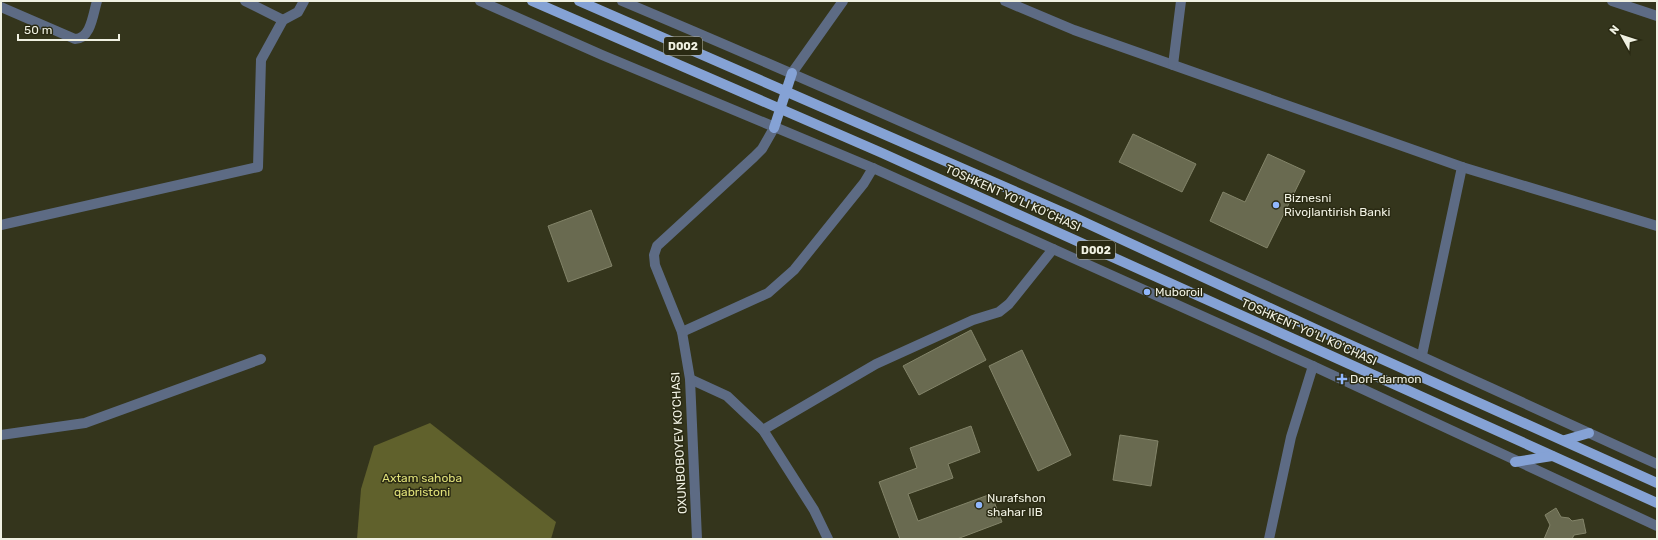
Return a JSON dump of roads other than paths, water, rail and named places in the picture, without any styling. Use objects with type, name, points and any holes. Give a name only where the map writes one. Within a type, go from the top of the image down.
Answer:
[{"type":"main road","name":"TOSHKENT YO'LI KO'CHASI","points":[[532,1],[882,153],[1657,503]]},
{"type":"main road","name":"TOSHKENT YO'LI KO'CHASI","points":[[579,1],[787,90],[1069,215],[1324,333],[1657,482]]},
{"type":"main road","name":"OXUNBOBOYEV KO‘CHASI","points":[[774,128],[792,73]]},
{"type":"main road","points":[[1565,440],[1589,433]]},
{"type":"main road","points":[[1515,462],[1552,456]]},
{"type":"street","points":[[1,7],[75,39],[80,39],[85,36],[97,1]]},
{"type":"street","points":[[245,1],[284,20]]},
{"type":"street","points":[[1,225],[258,167],[261,60],[284,20],[298,12],[304,1]]},
{"type":"street","points":[[480,1],[774,128],[873,168],[1313,366],[1515,462],[1657,526]]},
{"type":"street","points":[[622,1],[792,73],[1422,355],[1657,464]]},
{"type":"street","points":[[792,73],[843,1]]},
{"type":"street","points":[[1005,1],[1074,30],[1462,167],[1657,226]]},
{"type":"street","points":[[1173,65],[1181,1]]},
{"type":"street","points":[[1612,1],[1657,16]]},
{"type":"street","name":"OXUNBOBOYEV KO‘CHASI","points":[[697,539],[690,379],[682,332],[655,265],[654,255],[657,246],[754,157],[762,148],[774,128]]},
{"type":"street","points":[[1422,355],[1462,167]]},
{"type":"street","points":[[682,332],[768,293],[794,270],[864,183],[873,168]]},
{"type":"street","points":[[1069,215],[1075,200]]},
{"type":"street","points":[[763,430],[876,364],[973,320],[999,312],[1009,304],[1053,249]]},
{"type":"street","points":[[1,434],[85,423],[261,359]]},
{"type":"street","points":[[1269,539],[1291,437],[1313,366]]},
{"type":"street","points":[[690,379],[726,396],[763,430],[814,510],[828,539]]},
{"type":"place","name":"Biznesni Rivojlantirish Banki","points":[[1276,205]]},
{"type":"place","name":"Muboroil","points":[[1147,292]]},
{"type":"place","name":"Dori-darmon","points":[[1342,379]]},
{"type":"place","name":"Nurafshon shahar IIB","points":[[979,505]]},
{"type":"park label","name":"Axtam sahoba qabristoni","points":[[422,485]]}]
